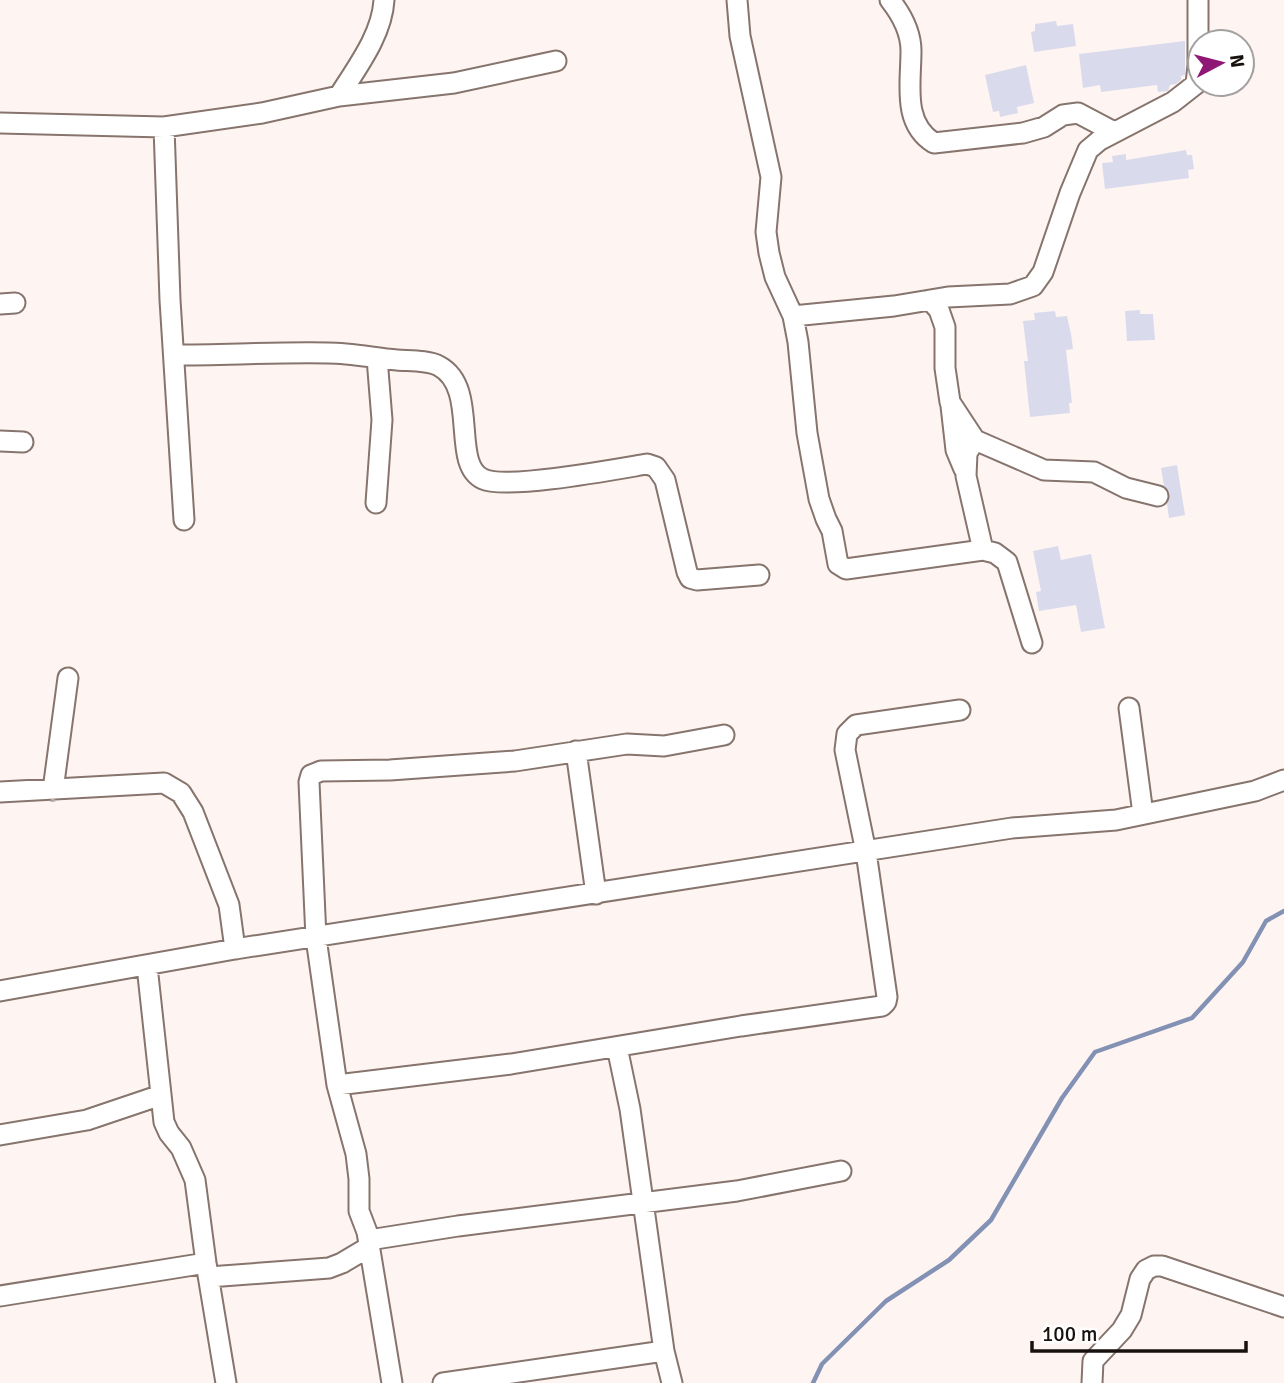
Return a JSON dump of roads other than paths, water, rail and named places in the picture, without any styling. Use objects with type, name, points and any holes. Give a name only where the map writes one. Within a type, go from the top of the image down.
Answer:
[{"type":"street","points":[[339,96],[368,48],[381,20],[384,0]]},
{"type":"street","points":[[737,0],[740,36],[771,177],[766,232],[769,253],[775,277],[793,316],[807,433],[819,499],[832,531],[840,567],[846,569],[982,550],[995,553],[1007,562],[1032,643]]},
{"type":"street","points":[[890,0],[906,28],[911,49],[908,95],[916,125],[924,136],[934,143],[1023,133],[1044,127],[1063,114],[1078,113],[1114,132]]},
{"type":"street","points":[[793,316],[894,306],[948,297],[1010,294],[1033,286],[1043,272],[1088,150],[1114,132],[1173,102],[1196,84],[1198,0]]},
{"type":"street","points":[[0,123],[164,127],[262,113],[339,96],[454,83],[556,61]]},
{"type":"street","points":[[164,127],[184,520]]},
{"type":"street","points":[[930,300],[939,310],[945,327],[945,368],[956,450],[967,476]]},
{"type":"street","points":[[174,355],[330,353],[437,364],[446,371],[460,392],[469,462],[475,473],[484,480],[499,482],[550,479],[647,464],[656,467],[665,480],[690,578],[697,580],[759,575]]},
{"type":"street","points":[[376,503],[382,420],[377,358]]},
{"type":"street","points":[[950,402],[975,440],[1044,470],[1094,472],[1126,488],[1158,496]]},
{"type":"street","points":[[975,440],[967,453],[967,476],[982,550]]},
{"type":"street","points":[[0,441],[23,442]]},
{"type":"street","points":[[52,790],[68,678]]},
{"type":"street","points":[[1129,708],[1143,814]]},
{"type":"street","points":[[337,1085],[511,1064],[753,1024],[882,1006],[887,997],[866,852],[845,750],[847,734],[852,727],[960,710]]},
{"type":"street","points":[[392,1383],[369,1244],[358,1202],[356,1154],[337,1085],[316,938],[310,833],[311,775],[321,771],[390,770],[515,761],[627,744],[664,746],[724,735]]},
{"type":"street","points":[[576,751],[596,894]]},
{"type":"street","points":[[0,991],[235,949],[1012,828],[1116,820],[1255,791],[1284,780]]},
{"type":"street","points":[[0,792],[164,783],[181,793],[193,812],[229,905],[235,949]]},
{"type":"street","points":[[147,966],[164,1122],[181,1148],[195,1180],[226,1383]]},
{"type":"street","points":[[617,1047],[630,1109],[664,1351],[673,1383]]},
{"type":"street","points":[[0,1135],[87,1120],[161,1094]]},
{"type":"street","points":[[0,1296],[207,1270],[329,1268],[342,1264],[369,1244],[458,1226],[737,1191],[841,1171]]},
{"type":"street","points":[[1092,1383],[1093,1361],[1109,1345],[1131,1315],[1140,1279],[1146,1270],[1154,1266],[1162,1266],[1284,1307]]},
{"type":"street","points":[[443,1383],[664,1351]]},
{"type":"waterway","points":[[813,1383],[822,1364],[886,1301],[949,1260],[991,1220],[1062,1098],[1095,1052],[1192,1018],[1243,962],[1266,921],[1284,911]]}]
